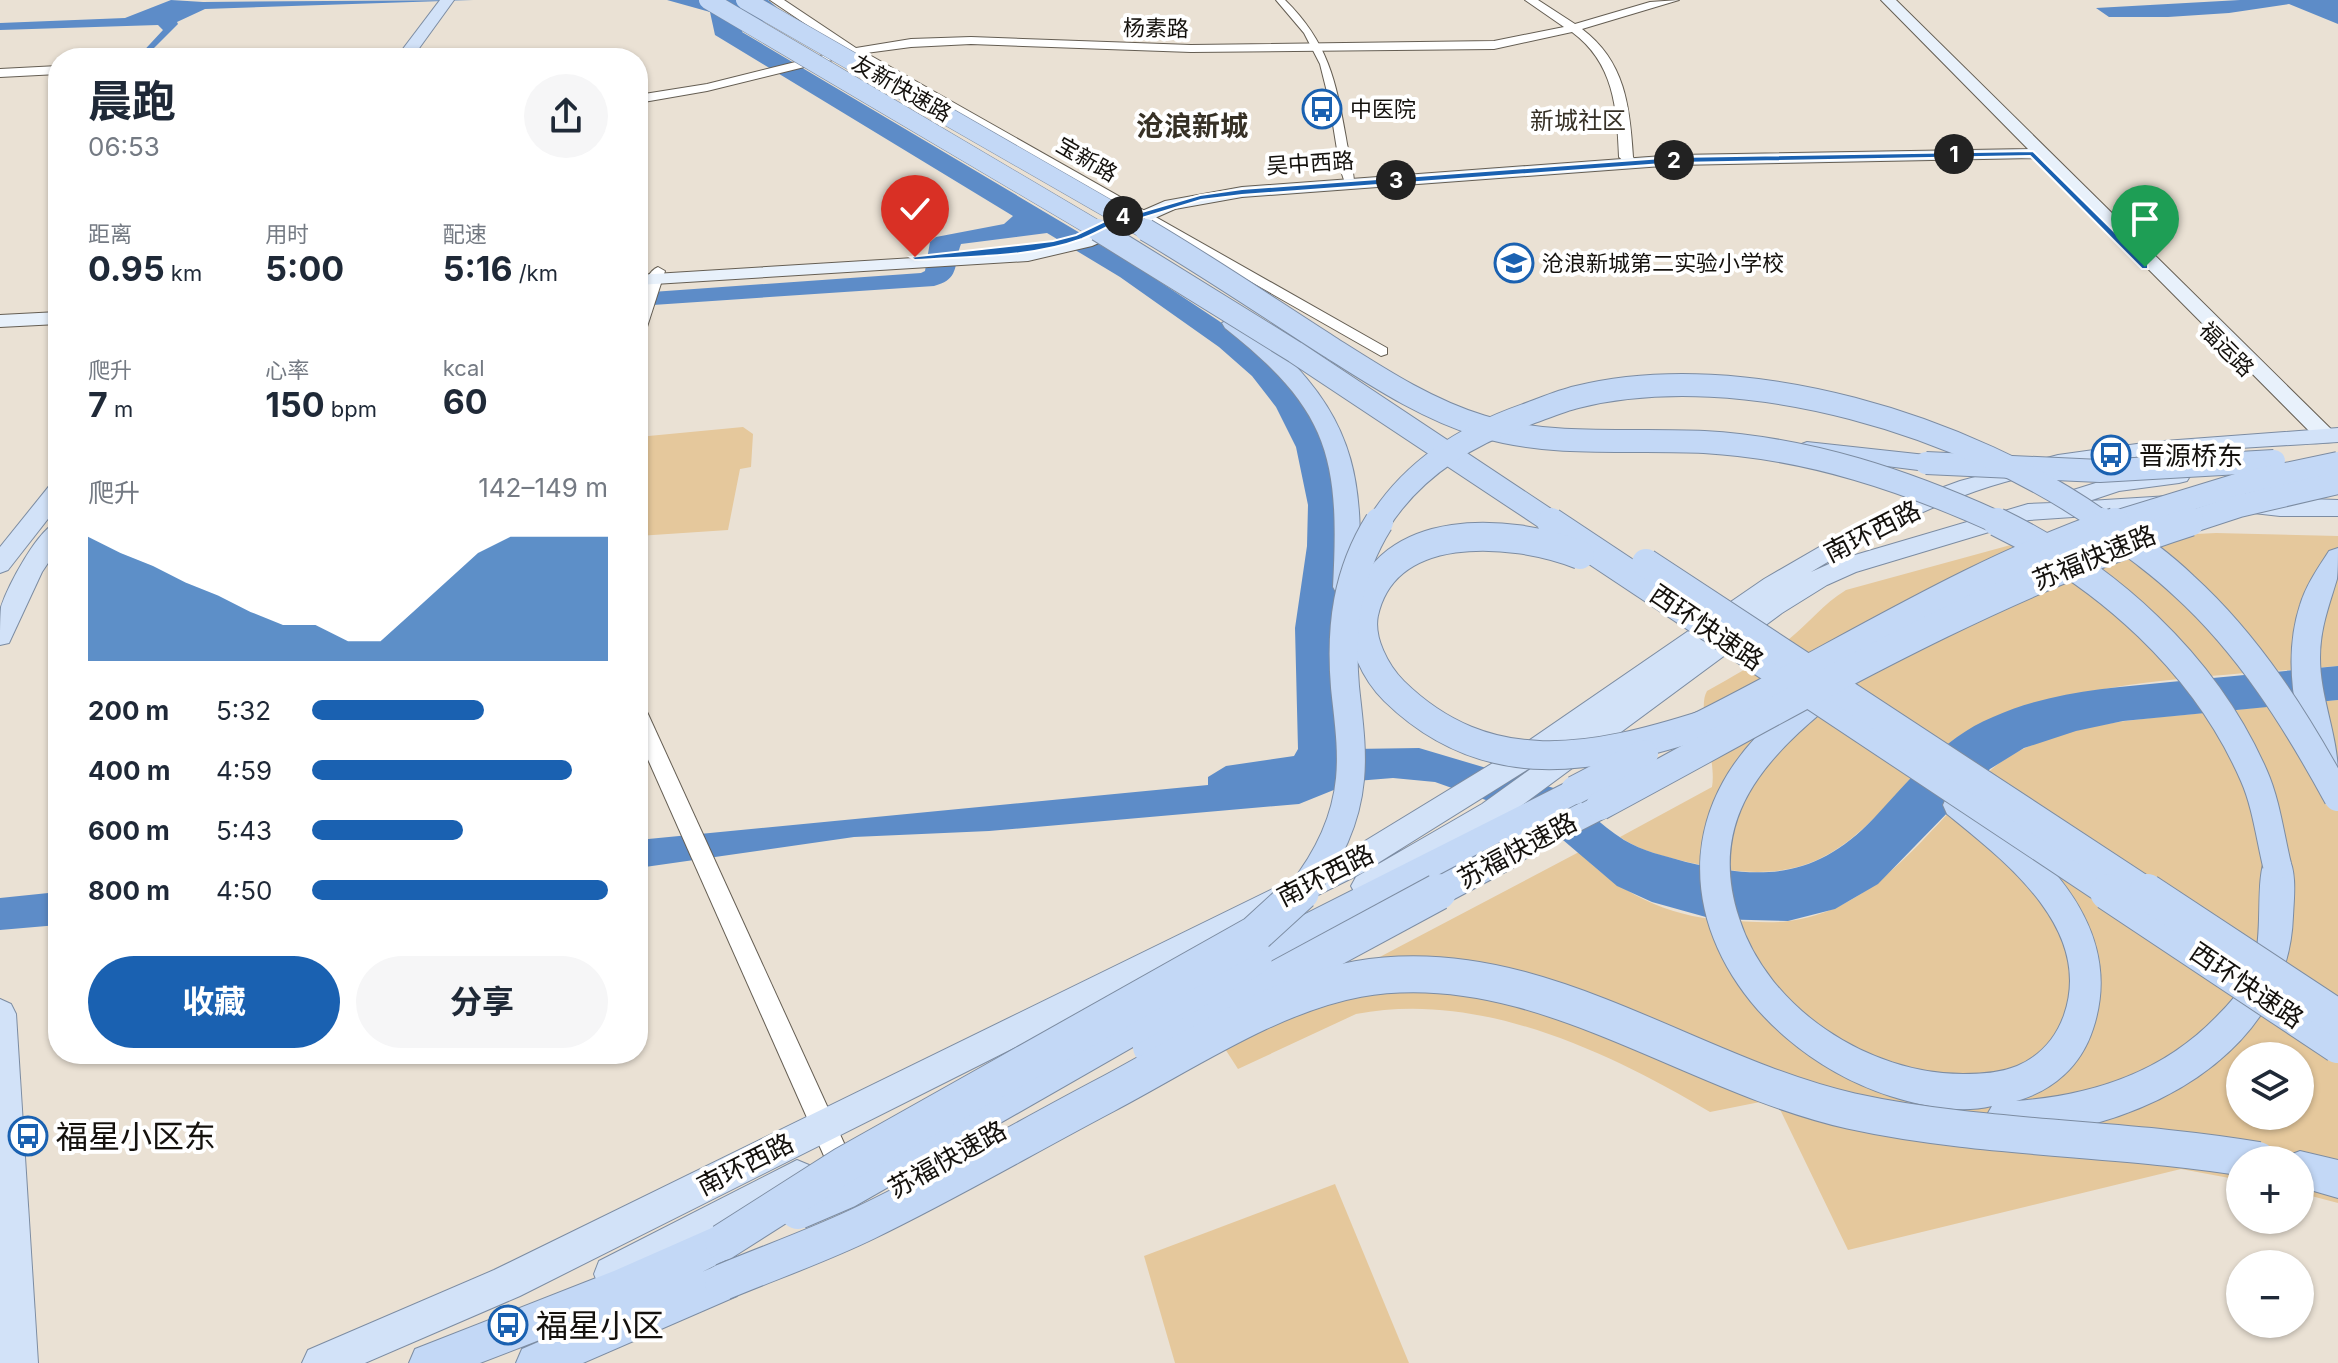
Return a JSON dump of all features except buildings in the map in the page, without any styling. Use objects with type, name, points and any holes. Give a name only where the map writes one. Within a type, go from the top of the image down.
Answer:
[{"type":"highway","name":"友新快速路","points":[[708,0],[1109,223]]},
{"type":"highway","name":"友新快速路","points":[[728,0],[1109,223]]},
{"type":"highway","points":[[745,0],[1109,223],[1203,273]]},
{"type":"highway","points":[[1109,223],[1184,251],[1371,373]]},
{"type":"highway","points":[[429,1363],[622,1288],[723,1242],[844,1165],[1255,934],[1296,902],[1325,863],[1347,808],[1351,759],[1344,616],[1350,531],[1343,460],[1325,417],[1298,380],[1268,349],[1109,223]]},
{"type":"highway","name":"西环快速路","points":[[1109,223],[1203,273],[2338,1018]]},
{"type":"highway","name":"西环快速路","points":[[1109,223],[1295,352],[2338,1045]]},
{"type":"highway","points":[[1311,343],[1450,415],[1517,435],[1589,443],[1698,441],[1787,447],[1972,468],[2049,472],[2213,467],[2333,449]]},
{"type":"highway","points":[[1344,616],[1359,564],[1394,499],[1439,458],[1505,421],[1575,399],[1641,388],[1733,388],[1821,401],[1927,431],[2008,466],[2078,504],[2156,560],[2203,602],[2252,658],[2290,712],[2338,794]]},
{"type":"highway","points":[[1698,441],[1802,454],[1870,469],[1954,500],[2044,547],[2119,601],[2192,673],[2241,742],[2263,796],[2273,832],[2277,865],[2278,900],[2272,957],[2264,981],[2217,1045],[2183,1070],[2144,1089],[2112,1103],[2072,1114],[1998,1121],[1921,1122]]},
{"type":"highway","name":"苏福快速路","points":[[723,1242],[847,1190],[1254,957],[1706,724],[1909,613],[2040,551],[2166,504],[2333,449]]},
{"type":"highway","name":"苏福快速路","points":[[723,1282],[1274,979],[1869,661],[2062,566],[2134,538],[2202,516],[2338,483]]},
{"type":"highway","points":[[1706,724],[1655,741],[1589,755],[1528,755],[1469,742],[1417,714],[1399,698],[1378,671],[1370,656],[1364,629],[1369,598],[1382,576],[1397,562],[1422,547],[1476,535],[1525,538],[1574,552],[1757,661]]},
{"type":"highway","points":[[2338,557],[2324,578],[2311,615],[2306,663],[2313,721],[2338,794]]},
{"type":"highway","points":[[1869,661],[1768,740],[1735,786],[1718,827],[1714,861],[1716,894],[1729,939],[1749,974],[1780,1010],[1817,1042],[1858,1068],[1935,1090],[1986,1090],[2035,1078],[2049,1070],[2070,1047],[2084,1013],[2087,996],[2085,966],[2073,932],[2057,900],[2030,867],[1889,748]]},
{"type":"highway","points":[[536,1363],[865,1223],[1263,1010],[1321,986],[1381,974],[1422,972],[1465,975],[1533,991],[1784,1095],[1890,1118],[2089,1136],[2226,1155]]},
{"type":"highway","points":[[2314,1173],[2338,1179]]},
{"type":"main road","name":"福运路","points":[[1879,0],[2035,150]]},
{"type":"main road","name":"福运路","points":[[1888,0],[2333,449]]},
{"type":"main road","points":[[412,48],[454,2]]},
{"type":"main road","points":[[428,48],[454,2]]},
{"type":"main road","name":"吴中西路","points":[[651,280],[966,257],[1012,258],[1060,246],[1109,223],[1171,205],[1216,195],[1349,181],[1628,160],[2035,150]]},
{"type":"main road","points":[[0,315],[48,312]]},
{"type":"main road","points":[[0,321],[48,319]]},
{"type":"main road","points":[[2023,514],[2094,490],[2333,449]]},
{"type":"main road","name":"南环西路","points":[[321,1363],[507,1283],[1352,864],[1458,801],[1589,714],[1762,590],[1876,524],[1966,487],[2111,455],[2333,449]]},
{"type":"main road","points":[[0,564],[48,502]]},
{"type":"main road","name":"南环西路","points":[[420,1363],[508,1325],[625,1268],[1156,988],[1365,886],[1492,812],[1773,607],[1818,579],[1879,555],[2023,514],[2088,508],[2251,512],[2280,508],[2338,508]]},
{"type":"main road","points":[[2023,514],[2060,520],[2338,521]]},
{"type":"main road","points":[[0,636],[31,569],[48,544]]},
{"type":"main road","points":[[0,1014],[19,1363]]},
{"type":"street","name":"宝新路","points":[[776,0],[1109,223],[1381,351]]},
{"type":"street","points":[[1280,0],[1296,14],[1330,72],[1349,181]]},
{"type":"street","points":[[1531,0],[1573,28],[1602,54],[1617,83],[1628,160]]},
{"type":"street","name":"杨素路","points":[[648,97],[761,76],[852,50],[969,38],[1124,47],[1318,47],[1528,42],[1629,10],[1673,0]]},
{"type":"street","points":[[0,73],[48,71]]},
{"type":"street","points":[[648,735],[870,1233]]},
{"type":"shaded area","points":[[743,427],[753,434],[751,467],[740,469],[728,530],[648,535],[648,436]]},
{"type":"shaded area","points":[[2216,533],[2338,536],[2338,666],[2134,684],[2079,693],[1984,722],[1948,744],[1843,845],[1816,860],[1785,870],[1747,872],[1701,865],[1649,851],[1620,837],[1712,787],[1712,763],[1704,710],[1707,691],[1749,667],[1796,634],[1846,590],[2018,543]]},
{"type":"shaded area","points":[[2338,700],[2338,1203],[2314,1197],[2314,1146],[2226,1146],[2226,1177],[2181,1169],[1848,1250],[1775,1099],[1710,1112],[1585,1048],[1494,1018],[1448,1011],[1402,1009],[1356,1014],[1238,1069],[1220,1041],[1579,852],[1626,890],[1682,914],[1756,922],[1815,916],[1839,906],[1881,879],[1919,845],[1977,782],[2013,754],[2064,734],[2128,721]]},
{"type":"shaded area","points":[[1335,1184],[1409,1363],[1175,1363],[1144,1256]]},
{"type":"water","points":[[171,0],[473,0],[205,9],[177,22],[154,48],[146,48],[163,30],[158,25],[0,30],[0,23],[125,18]]},
{"type":"water","points":[[667,0],[768,0],[780,10],[769,20],[744,28],[742,32],[1139,268],[1219,321],[1279,370],[1329,445],[1353,749],[1419,748],[1557,789],[1615,834],[1638,847],[1714,868],[1765,872],[1788,870],[1832,853],[1853,838],[1928,761],[1959,736],[1993,717],[2036,702],[2102,689],[2338,666],[2338,700],[2123,721],[2076,731],[2024,748],[1990,769],[1878,884],[1835,909],[1788,921],[1713,919],[1652,902],[1617,886],[1563,840],[1514,810],[1435,782],[1393,778],[1356,781],[1299,804],[989,831],[854,837],[648,867],[648,839],[1208,785],[1208,777],[1226,766],[1294,756],[1298,749],[1295,628],[1307,546],[1308,505],[1296,447],[1276,407],[1252,376],[1219,347],[1120,277],[1047,233],[961,244],[952,275],[934,286],[648,305],[648,292],[921,273],[925,271],[930,242],[936,237],[1004,224],[1013,216],[715,35],[710,12]]},
{"type":"water","points":[[2240,0],[2338,0],[2338,24],[2289,4],[2229,13],[2168,17],[2109,17],[2096,8]]},
{"type":"water","points":[[48,893],[48,926],[0,930],[0,898]]},
{"type":"place","name":"中医院","points":[[1322,109]]},
{"type":"place","name":"沧浪新城第二实验小学校","points":[[1514,263]]},
{"type":"place","name":"晋源桥东","points":[[2111,455]]},
{"type":"place","name":"福星小区东","points":[[28,1136]]},
{"type":"place","name":"福星小区","points":[[508,1325]]},
{"type":"district","name":"新城社区","points":[[1578,120]]},
{"type":"district","name":"沧浪新城","points":[[1192,126]]},
{"type":"route","points":[[915,257],[1010,251],[1054,244],[1079,237],[1133,211],[1142,216],[1200,198],[1242,192],[1676,160],[2033,153],[2145,267]]}]
